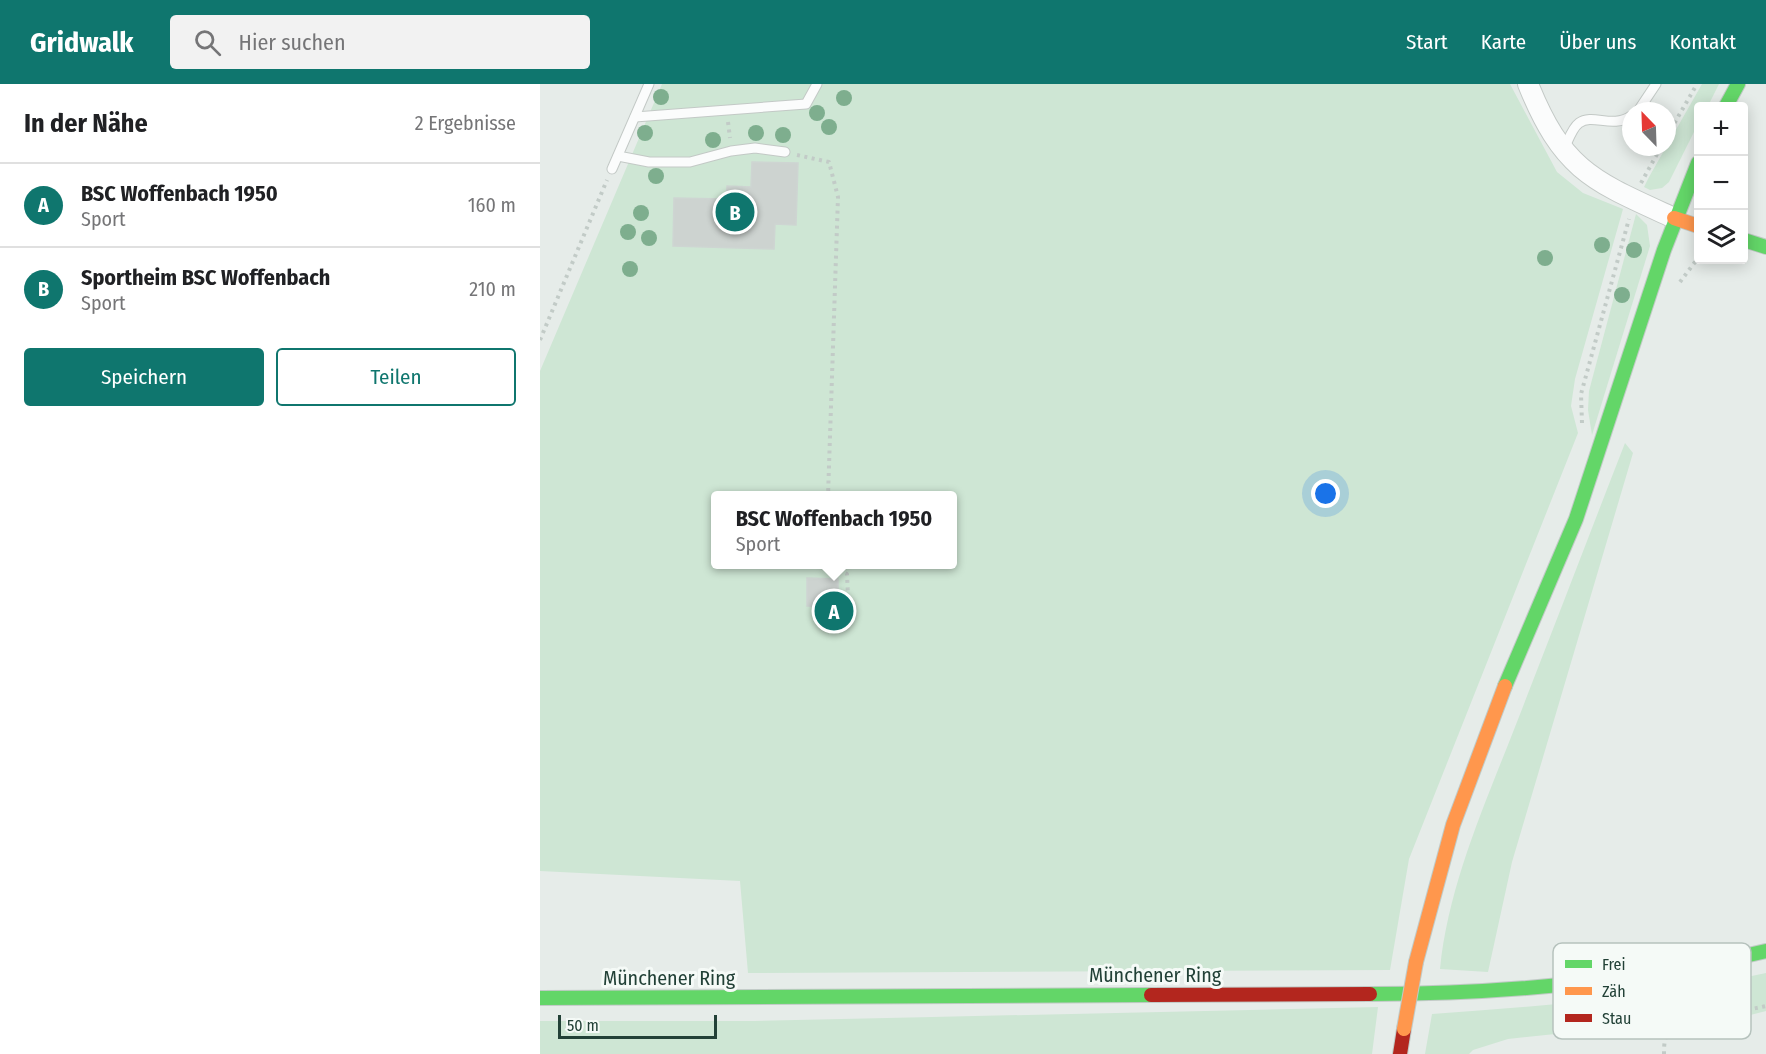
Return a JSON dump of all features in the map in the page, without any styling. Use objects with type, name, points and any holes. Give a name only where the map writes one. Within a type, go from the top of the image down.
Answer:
[{"type":"main road","points":[[1728,102],[1738,84]]},
{"type":"main road","points":[[1400,1054],[1416,962],[1430,903],[1461,800],[1593,474],[1674,218],[1694,172]]},
{"type":"main road","points":[[1674,218],[1694,225]]},
{"type":"main road","points":[[1748,242],[1766,247]]},
{"type":"main road","name":"Münchener Ring","points":[[1751,954],[1766,951]]},
{"type":"main road","name":"Münchener Ring","points":[[540,998],[1445,993],[1553,987]]},
{"type":"street","points":[[1528,84],[1546,127],[1563,151],[1578,166],[1604,184],[1674,218]]},
{"type":"lane","points":[[612,169],[649,84]]},
{"type":"lane","points":[[635,117],[806,104],[817,84]]},
{"type":"lane","points":[[1644,102],[1656,84]]},
{"type":"lane","points":[[1563,151],[1578,124],[1588,119],[1610,123],[1622,119]]},
{"type":"lane","points":[[618,156],[649,162],[690,162],[731,151],[755,148],[785,152]]},
{"type":"path","points":[[1676,120],[1697,84]]},
{"type":"path","points":[[727,109],[731,151]]},
{"type":"path","points":[[785,152],[829,162],[838,197],[828,491]]},
{"type":"path","points":[[1642,180],[1656,156]]},
{"type":"path","points":[[540,340],[612,169]]},
{"type":"path","points":[[836,569],[847,574],[848,596]]},
{"type":"path","points":[[1751,1009],[1766,1006]]},
{"type":"path","points":[[1664,1054],[1666,1039]]},
{"type":"green space","points":[[662,84],[1510,84],[1557,172],[1583,193],[1623,209],[1575,379],[1571,406],[1578,433],[1409,859],[1390,970],[748,973],[740,881],[540,871],[540,371]]},
{"type":"green space","points":[[1702,84],[1719,84],[1710,102],[1694,102],[1694,132],[1669,182],[1662,188],[1650,190],[1644,187],[1661,156],[1676,156],[1676,130]]},
{"type":"green space","points":[[1636,214],[1647,225],[1650,246],[1592,435],[1588,410],[1589,391]]},
{"type":"green space","points":[[1625,443],[1633,453],[1512,862],[1488,972],[1440,969],[1451,907],[1469,846]]},
{"type":"green space","points":[[1766,973],[1766,1011],[1751,1015],[1751,976]]},
{"type":"green space","points":[[1553,1004],[1553,1034],[1508,1039],[1473,1050],[1469,1054],[1425,1054],[1432,1014]]},
{"type":"green space","points":[[1378,1007],[1372,1054],[540,1054],[540,1021],[755,1021]]},
{"type":"building","points":[[752,162],[798,163],[796,225],[775,224],[774,249],[673,246],[674,198],[726,199],[727,186],[751,187]]},
{"type":"building","points":[[807,578],[838,579],[838,607],[807,606]]},
{"type":"traffic: fast","points":[[1728,102],[1738,84]]},
{"type":"traffic: fast","points":[[1505,686],[1576,519],[1664,250],[1694,173]]},
{"type":"traffic: fast","points":[[1748,241],[1766,247]]},
{"type":"traffic: fast","points":[[1751,954],[1766,951]]},
{"type":"traffic: fast","points":[[1370,994],[1470,992],[1553,986]]},
{"type":"traffic: fast","points":[[540,998],[1151,995]]},
{"type":"traffic: slow","points":[[1674,218],[1694,225]]},
{"type":"traffic: slow","points":[[1416,962],[1453,825],[1505,686]]},
{"type":"traffic: slow","points":[[1404,1029],[1416,962]]},
{"type":"traffic: jam","points":[[1151,995],[1370,994]]},
{"type":"traffic: jam","points":[[1400,1054],[1404,1029]]},
{"type":"place","name":"Sportheim BSC Woffenbach","points":[[735,212]]},
{"type":"place","name":"BSC Woffenbach 1950","points":[[834,611]]}]
